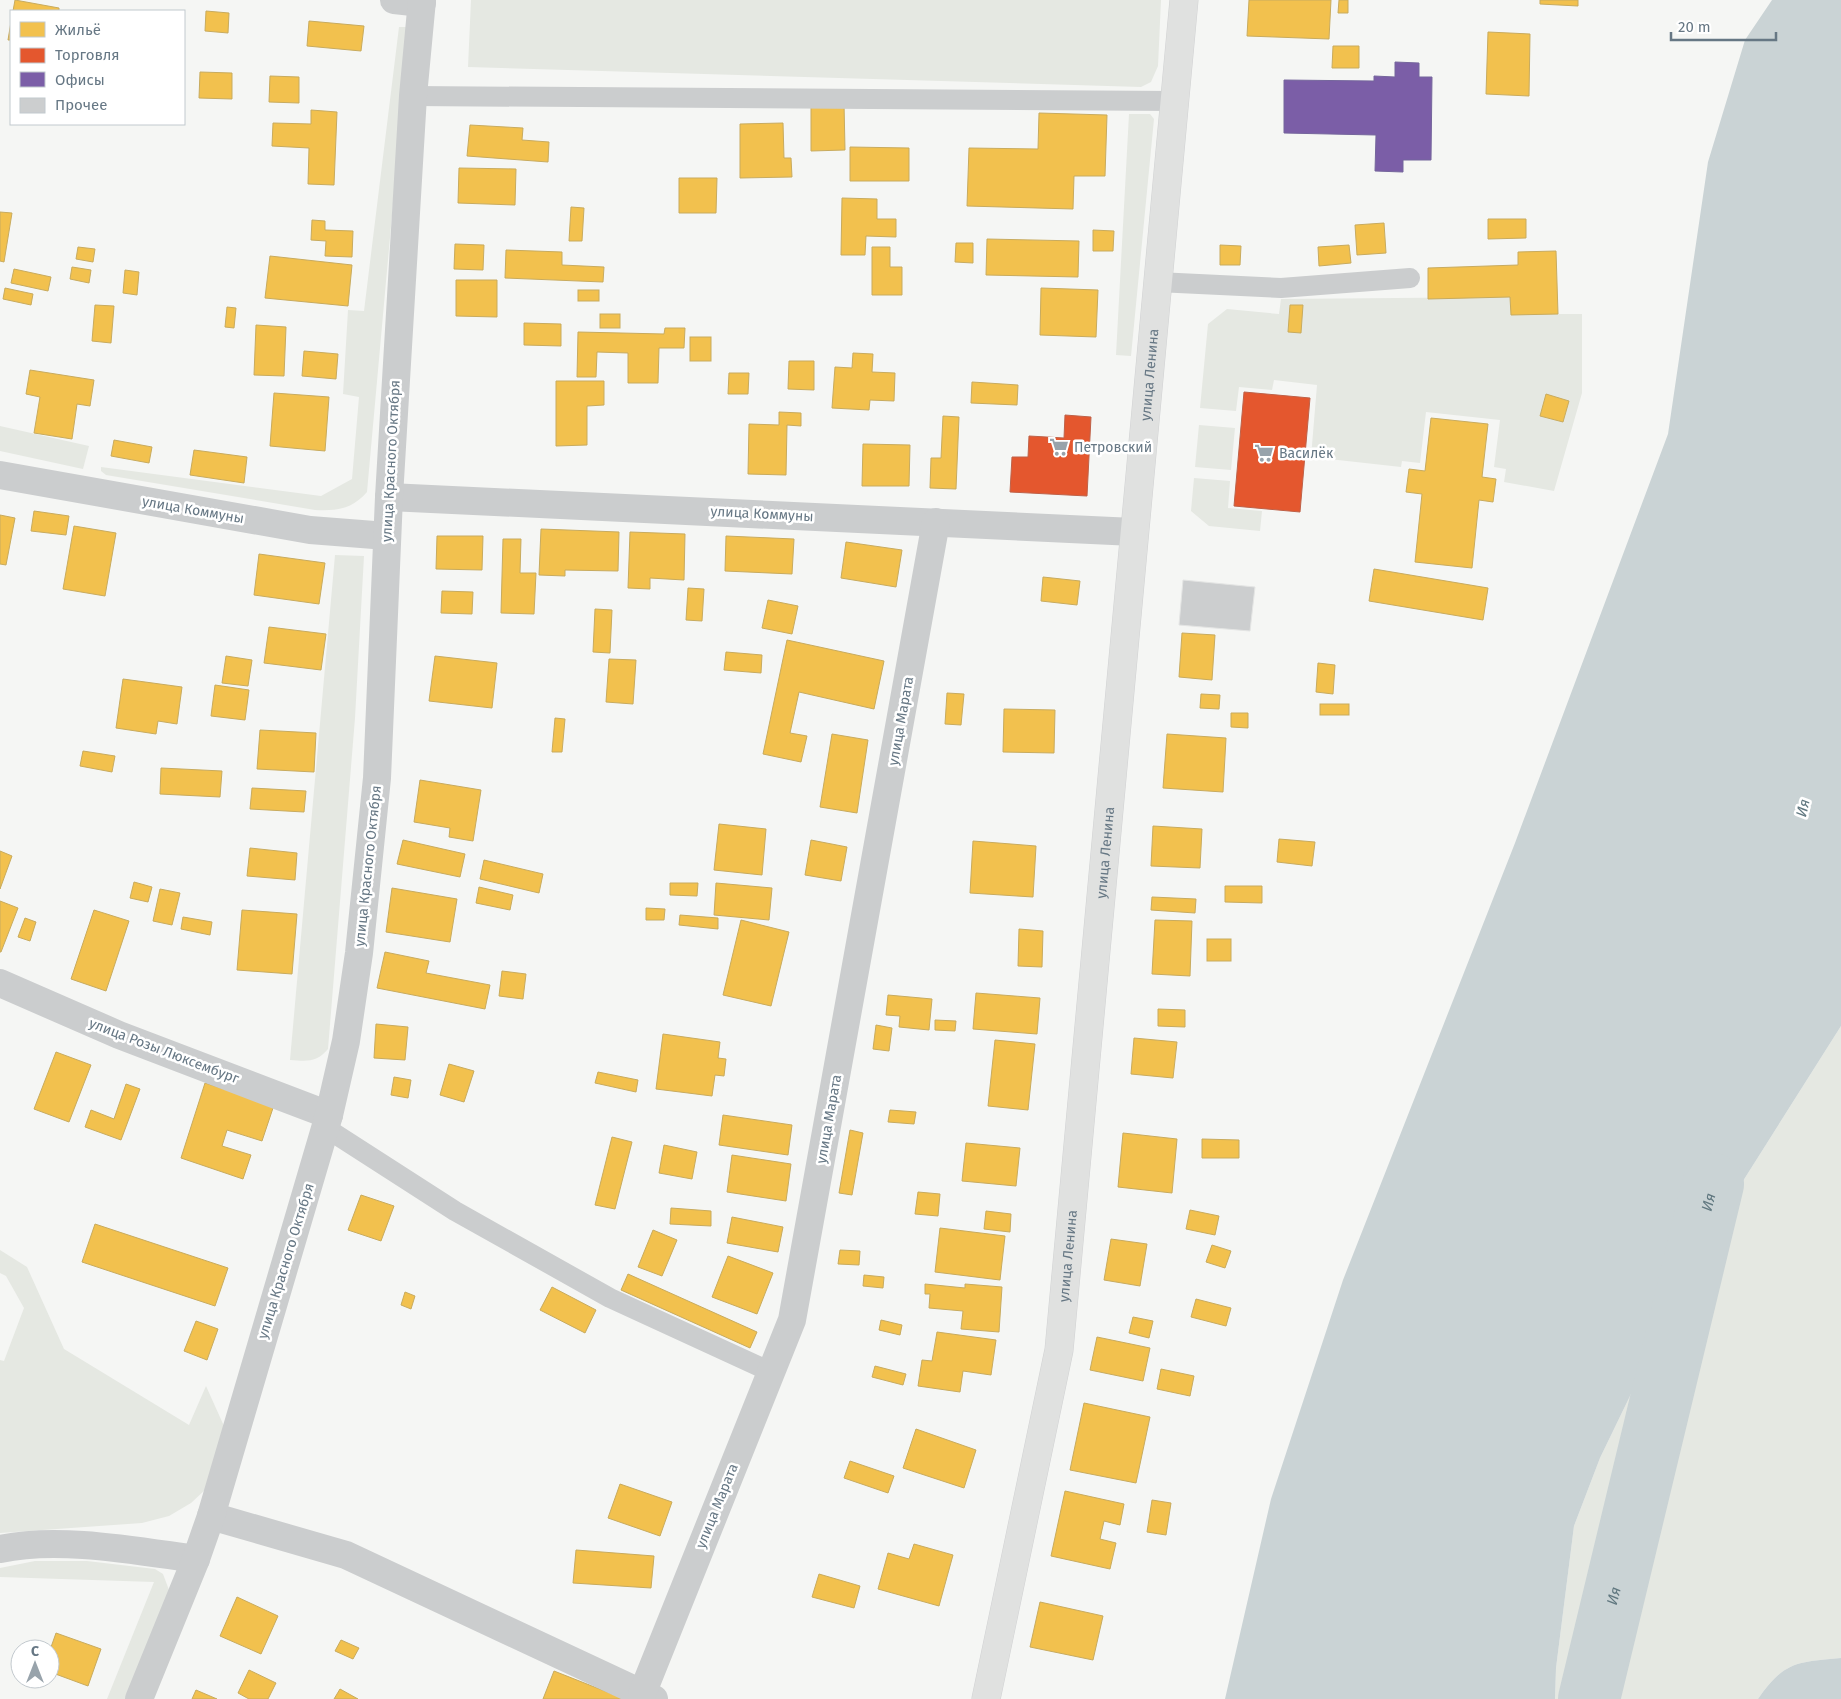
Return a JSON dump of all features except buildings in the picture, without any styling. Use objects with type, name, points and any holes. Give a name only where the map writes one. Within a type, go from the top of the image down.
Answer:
[{"type":"main road","name":"улица Ленина","points":[[986,1699],[1059,1350],[1184,0]]},
{"type":"street","points":[[394,0],[422,1]]},
{"type":"street","name":"улица Красного Октября","points":[[139,1699],[196,1559],[211,1516],[328,1122],[346,1041],[356,972],[378,778],[389,498],[413,96],[422,1]]},
{"type":"street","name":"улица Коммуны","points":[[0,475],[310,530],[387,536]]},
{"type":"street","name":"улица Коммуны","points":[[389,498],[1134,532]]},
{"type":"street","name":"улица Марата","points":[[648,1696],[792,1320],[936,522]]},
{"type":"street","name":"улица Розы Люксембург","points":[[0,983],[328,1122]]},
{"type":"street","points":[[211,1516],[346,1555],[648,1696]]},
{"type":"street","points":[[0,1549],[54,1545],[127,1549],[196,1559]]},
{"type":"lane","points":[[413,96],[1175,101]]},
{"type":"lane","points":[[1158,282],[1281,288],[1410,278]]},
{"type":"lane","points":[[328,1122],[455,1211],[610,1298],[771,1372]]},
{"type":"shaded area","points":[[471,0],[1161,0],[1158,66],[1151,82],[1141,87],[468,67]]},
{"type":"shaded area","points":[[399,27],[409,27],[367,492],[356,502],[344,508],[315,510],[106,475],[101,471],[101,467],[321,496],[352,479],[359,397],[343,394],[348,310],[364,311]]},
{"type":"shaded area","points":[[1129,114],[1150,114],[1154,119],[1131,356],[1116,355]]},
{"type":"shaded area","points":[[1510,297],[1558,314],[1582,314],[1582,393],[1554,491],[1504,482],[1506,469],[1494,467],[1500,420],[1426,412],[1420,463],[1402,461],[1401,467],[1311,457],[1317,385],[1274,380],[1272,390],[1239,387],[1236,411],[1200,408],[1208,324],[1227,309],[1279,314],[1281,299]],"holes":[[[1546,395],[1569,401],[1563,422],[1540,416]]]},
{"type":"shaded area","points":[[1199,425],[1235,428],[1231,470],[1195,467]]},
{"type":"shaded area","points":[[0,426],[89,446],[83,469],[0,451]]},
{"type":"shaded area","points":[[1194,478],[1230,481],[1228,508],[1262,511],[1260,531],[1209,526],[1191,511]]},
{"type":"shaded area","points":[[335,555],[364,556],[355,718],[328,1049],[324,1054],[315,1059],[306,1061],[290,1060]]},
{"type":"shaded area","points":[[1841,1026],[1841,1658],[1803,1663],[1784,1670],[1767,1686],[1758,1699],[1555,1699],[1556,1668],[1574,1526],[1600,1458],[1705,1241]]},
{"type":"shaded area","points":[[0,1250],[27,1267],[64,1349],[189,1425],[206,1386],[228,1435],[207,1488],[191,1503],[169,1516],[142,1523],[0,1533],[0,1360],[4,1361],[24,1308],[6,1276],[0,1273]]},
{"type":"shaded area","points":[[35,1561],[87,1561],[155,1569],[163,1574],[169,1590],[130,1699],[107,1699],[154,1582],[0,1577],[0,1568]]},
{"type":"water","points":[[1772,0],[1841,0],[1841,1026],[1705,1241],[1600,1458],[1574,1526],[1556,1668],[1555,1699],[1225,1699],[1271,1499],[1343,1280],[1515,843],[1668,434],[1708,162],[1745,40]]},
{"type":"water","points":[[1841,1658],[1841,1699],[1758,1699],[1767,1686],[1784,1670],[1803,1663]]},
{"type":"waterway","name":"Ия","points":[[1589,1699],[1713,1184]]},
{"type":"place","name":"Петровский","points":[[1059,447]]},
{"type":"place","name":"Василёк","points":[[1264,453]]}]
